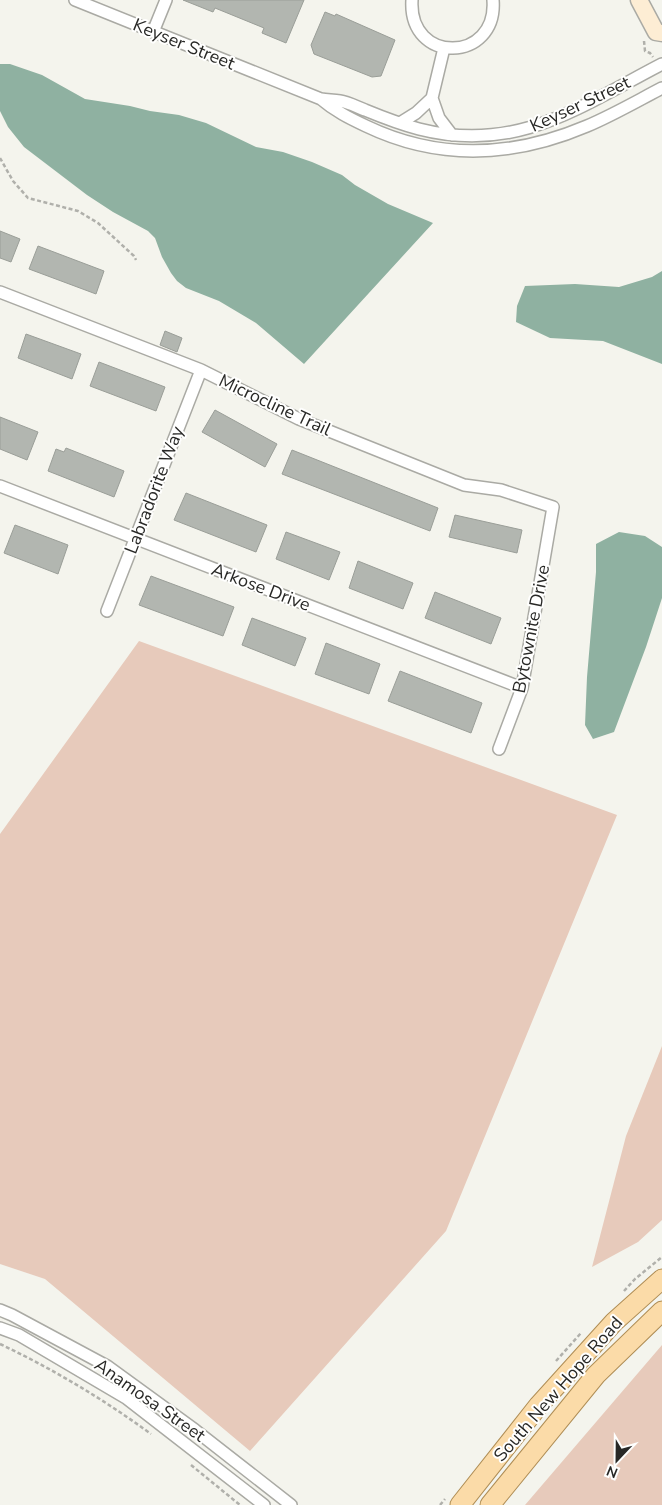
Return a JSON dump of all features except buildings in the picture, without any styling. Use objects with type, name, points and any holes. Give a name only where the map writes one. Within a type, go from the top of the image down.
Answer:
[{"type":"main road","points":[[640,0],[656,32],[662,33]]},
{"type":"main road","name":"South New Hope Road","points":[[460,1505],[539,1405],[614,1322],[662,1279]]},
{"type":"main road","name":"South New Hope Road","points":[[490,1505],[596,1374],[662,1311]]},
{"type":"street","name":"Keyser Street","points":[[75,0],[320,99],[337,112],[401,141],[438,149],[489,151],[525,145],[587,126],[662,88]]},
{"type":"street","points":[[153,32],[166,0]]},
{"type":"street","points":[[412,0],[412,16],[418,30],[425,38],[444,48],[456,49],[478,40],[486,32],[494,10],[493,0]]},
{"type":"street","points":[[444,48],[432,98],[439,118],[452,135]]},
{"type":"street","name":"Keyser Street","points":[[320,99],[341,101],[418,128],[452,135],[484,136],[536,126],[568,113],[662,64]]},
{"type":"street","points":[[400,123],[416,113],[432,98]]},
{"type":"street","name":"Microcline Trail","points":[[0,292],[201,370],[299,419],[464,485],[501,490],[553,507]]},
{"type":"street","name":"Labradorite Way","points":[[107,611],[201,370]]},
{"type":"street","name":"Arkose Drive","points":[[0,486],[522,688]]},
{"type":"street","name":"Bytownite Drive","points":[[499,750],[522,688],[553,507]]},
{"type":"street","name":"Anamosa Street","points":[[0,1310],[12,1314],[106,1366],[195,1430],[291,1505]]},
{"type":"street","name":"Anamosa Street","points":[[0,1328],[19,1336],[126,1398],[264,1505]]},
{"type":"path","points":[[0,158],[14,181],[28,198],[78,211],[98,223],[136,260]]},
{"type":"path","points":[[0,1344],[31,1358],[72,1381],[124,1414],[152,1435]]},
{"type":"path","points":[[187,1462],[240,1505]]},
{"type":"shaded area","points":[[0,64],[10,64],[42,75],[85,99],[179,115],[206,123],[256,147],[283,152],[342,175],[355,185],[388,204],[433,223],[304,364],[256,323],[219,301],[186,288],[171,273],[162,257],[155,238],[148,231],[87,195],[24,147],[8,127],[0,111]]},
{"type":"shaded area","points":[[662,271],[662,364],[603,341],[550,338],[516,322],[517,306],[525,286],[575,284],[619,287],[652,277]]},
{"type":"shaded area","points":[[619,532],[645,536],[662,547],[662,598],[614,732],[593,739],[585,725],[596,572],[596,544]]},
{"type":"shaded area","points":[[139,641],[617,815],[446,1231],[250,1451],[45,1279],[0,1264],[0,834]]},
{"type":"shaded area","points":[[662,1046],[662,1220],[638,1242],[592,1267],[626,1136]]},
{"type":"shaded area","points":[[662,1345],[662,1505],[525,1505]]}]
